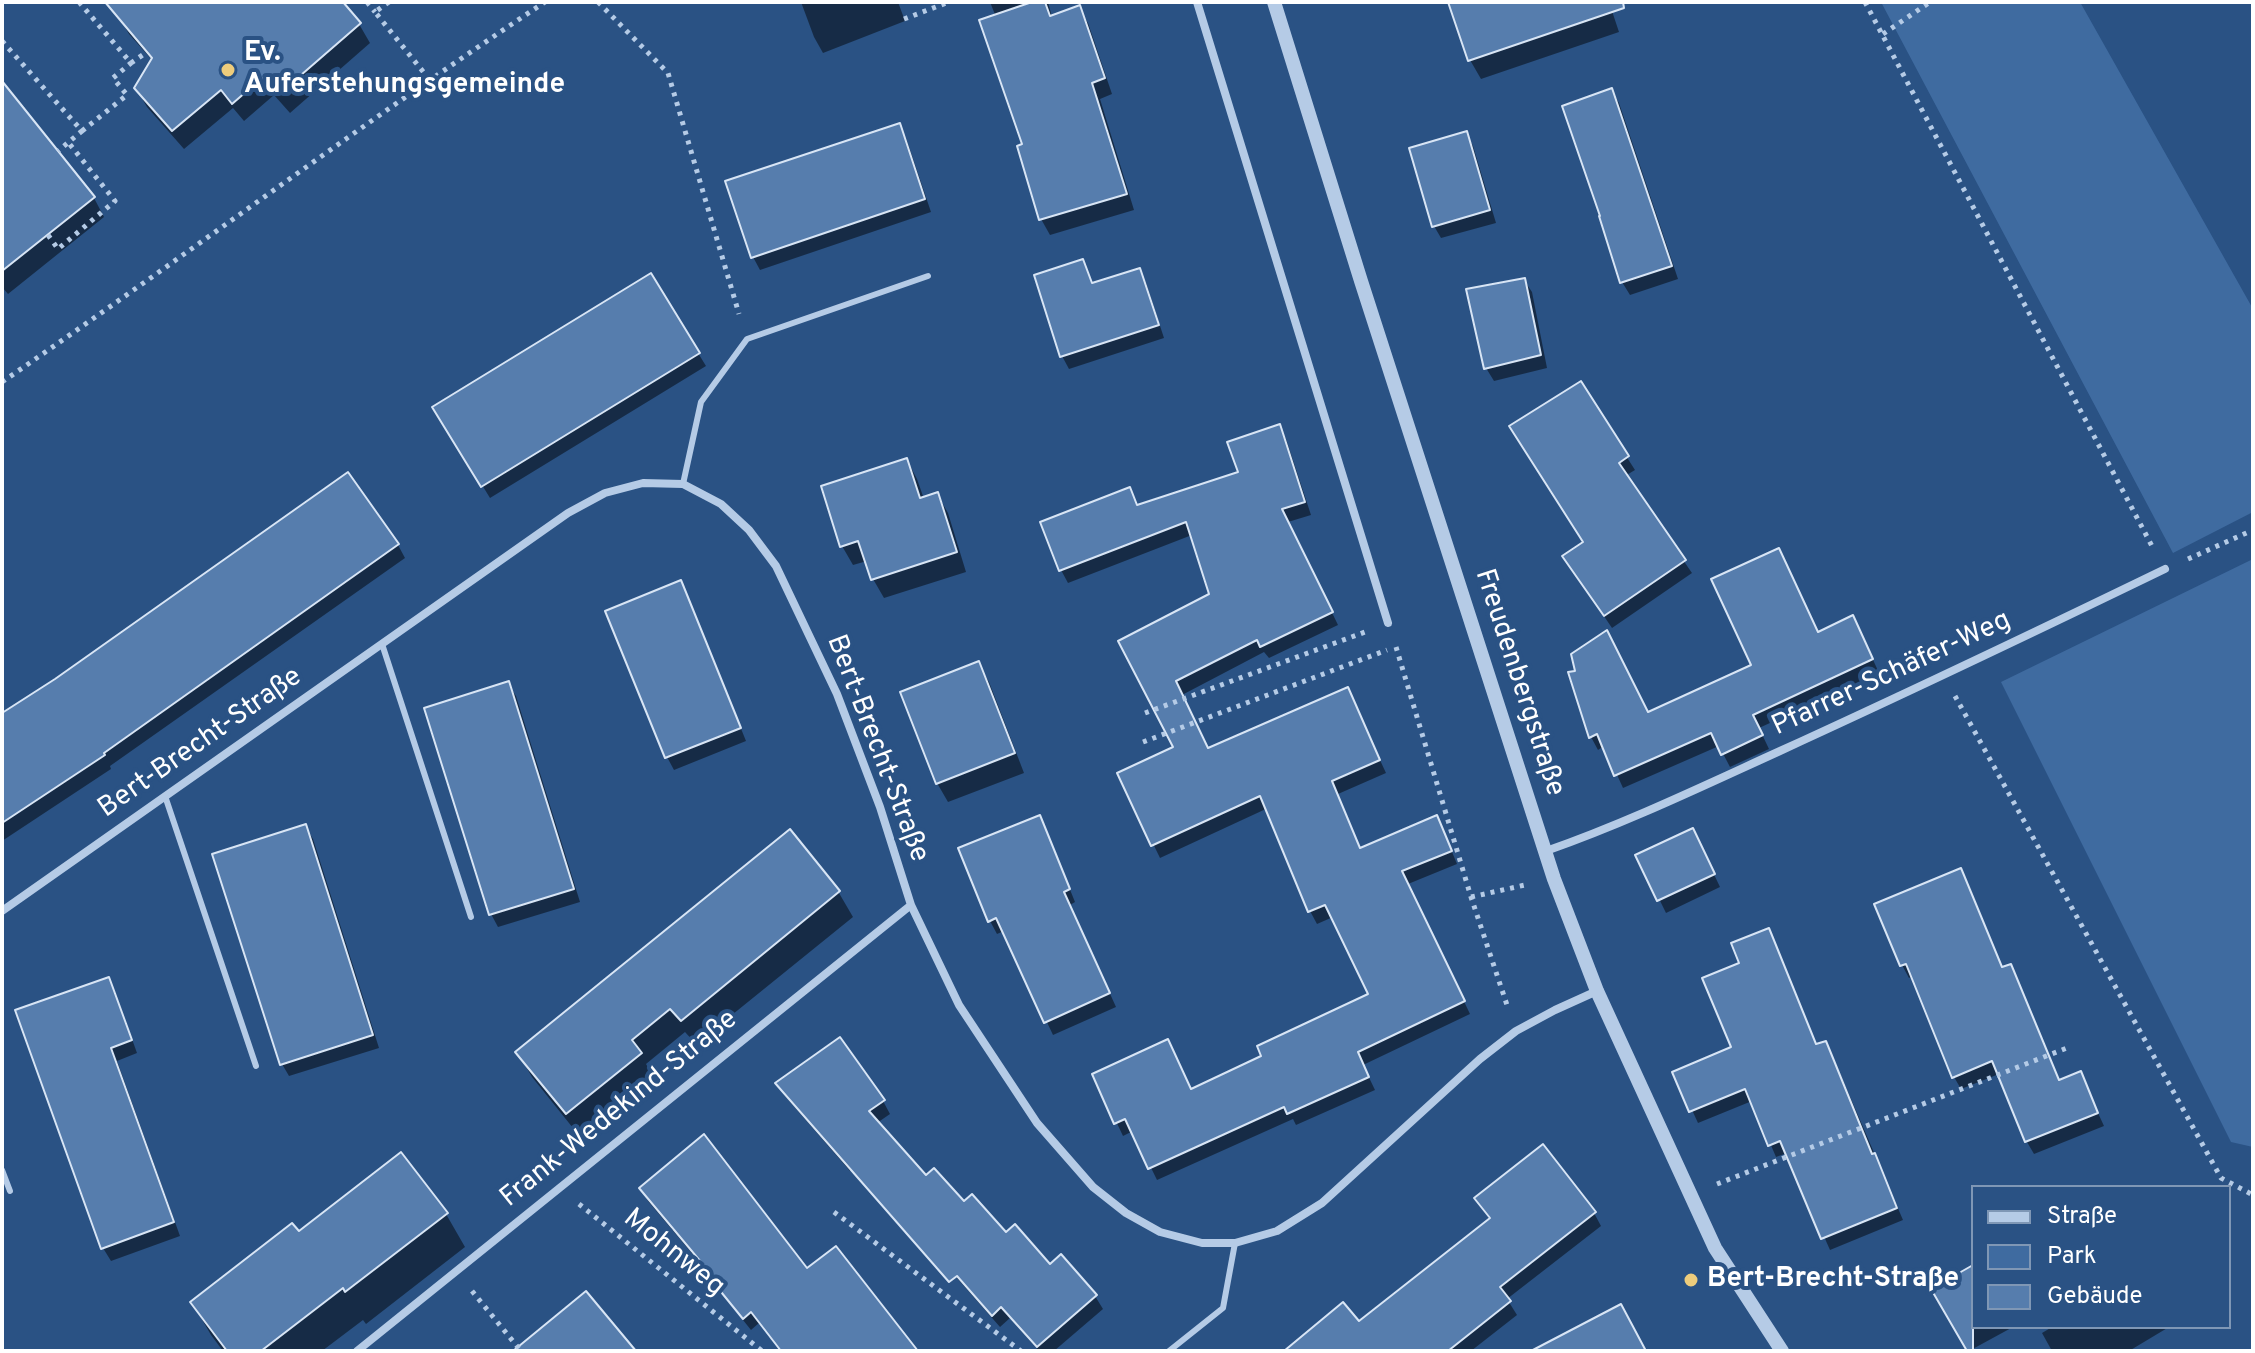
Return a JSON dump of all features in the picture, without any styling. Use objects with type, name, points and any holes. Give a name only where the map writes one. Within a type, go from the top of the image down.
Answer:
[{"type":"street","points":[[1197,2],[1388,623]]},
{"type":"street","name":"Freudenbergstraße","points":[[1274,2],[1554,879],[1597,991],[1715,1248],[1782,1351]]},
{"type":"street","name":"Bert-Brecht-Straße","points":[[2,911],[568,513],[605,493],[643,483],[683,484],[721,504],[749,530],[776,566],[837,694],[880,807],[911,905],[959,1005],[1037,1123],[1093,1187],[1126,1213],[1160,1232],[1202,1243],[1235,1243],[1277,1231],[1322,1203],[1480,1059],[1516,1031],[1597,991]]},
{"type":"street","name":"Pfarrer-Schäfer-Weg","points":[[1546,851],[1618,824],[1945,676],[2165,569]]},
{"type":"street","name":"Frank-Wedekind-Straße","points":[[357,1351],[911,905]]},
{"type":"lane","points":[[683,484],[701,402],[747,339],[928,276]]},
{"type":"lane","points":[[382,644],[471,917]]},
{"type":"lane","points":[[165,796],[256,1066]]},
{"type":"lane","points":[[2,1170],[10,1191]]},
{"type":"lane","points":[[1169,1351],[1223,1308],[1235,1243]]},
{"type":"path","points":[[79,2],[131,63]]},
{"type":"path","points":[[367,2],[429,79]]},
{"type":"path","points":[[375,12],[389,2]]},
{"type":"path","points":[[2,382],[150,281],[429,79],[545,2]]},
{"type":"path","points":[[598,2],[668,73],[747,339]]},
{"type":"path","points":[[904,19],[949,2]]},
{"type":"path","points":[[1865,2],[2165,569],[2253,530]]},
{"type":"path","points":[[1883,34],[1930,2]]},
{"type":"path","points":[[2,41],[82,131]]},
{"type":"path","points":[[58,151],[127,95],[113,78],[147,52]]},
{"type":"path","points":[[48,235],[58,249],[115,201],[68,142]]},
{"type":"path","points":[[1145,713],[1388,623],[1471,897],[1516,1031]]},
{"type":"path","points":[[1143,742],[1396,647]]},
{"type":"path","points":[[1945,676],[2221,1178],[2253,1195]]},
{"type":"path","points":[[1471,897],[1554,879]]},
{"type":"path","points":[[1690,1194],[2067,1048]]},
{"type":"path","name":"Mohnweg","points":[[559,1187],[762,1351]]},
{"type":"path","points":[[834,1212],[1021,1351]]},
{"type":"path","points":[[456,1272],[521,1351]]},
{"type":"green space","points":[[1881,2],[2080,2],[2253,309],[2253,512],[2173,553]]},
{"type":"green space","points":[[2253,559],[2253,1147],[2231,1142],[2001,682]]},
{"type":"building","name":"Ev. Auferstehungsgemeinde","points":[[105,2],[343,2],[361,23],[278,95],[262,78],[232,104],[221,90],[172,131],[134,88],[152,58]]},
{"type":"building","points":[[1032,2],[1045,2],[1050,16],[1080,5],[1105,78],[1092,83],[1127,194],[1039,220],[1017,146],[1022,144],[979,20]]},
{"type":"building","points":[[1448,2],[1623,2],[1624,8],[1468,61]]},
{"type":"building","points":[[2,81],[95,197],[2,271]]},
{"type":"building","points":[[1612,88],[1672,266],[1620,283],[1562,106]]},
{"type":"building","points":[[900,123],[925,199],[751,258],[725,181]]},
{"type":"building","points":[[1467,131],[1490,210],[1432,227],[1409,148]]},
{"type":"building","points":[[1083,259],[1092,283],[1140,268],[1159,325],[1060,357],[1034,275]]},
{"type":"building","points":[[651,273],[700,353],[481,487],[432,407]]},
{"type":"building","points":[[1525,278],[1541,355],[1484,369],[1466,289]]},
{"type":"building","points":[[1581,381],[1629,456],[1619,463],[1686,560],[1604,616],[1562,556],[1583,542],[1509,426]]},
{"type":"building","points":[[1280,424],[1305,502],[1282,509],[1333,612],[1260,647],[1257,640],[1176,681],[1208,748],[1348,687],[1380,760],[1332,781],[1360,848],[1437,815],[1452,851],[1402,871],[1465,1001],[1358,1052],[1369,1077],[1287,1114],[1284,1107],[1148,1169],[1125,1119],[1114,1124],[1092,1074],[1168,1039],[1191,1089],[1261,1056],[1257,1046],[1368,994],[1325,905],[1308,912],[1260,796],[1151,846],[1117,773],[1173,747],[1118,641],[1209,594],[1186,522],[1059,571],[1040,522],[1130,487],[1137,505],[1238,472],[1227,442]]},
{"type":"building","points":[[907,458],[920,498],[938,492],[957,552],[871,580],[858,541],[840,547],[821,486]]},
{"type":"building","points":[[348,472],[399,544],[105,755],[2,823],[2,713]]},
{"type":"building","points":[[1779,548],[1818,632],[1853,615],[1873,659],[1753,715],[1763,735],[1721,755],[1711,733],[1614,776],[1597,734],[1589,738],[1568,672],[1575,671],[1571,654],[1607,630],[1648,712],[1751,665],[1711,579]]},
{"type":"building","points":[[681,580],[741,728],[665,758],[605,611]]},
{"type":"building","points":[[979,661],[1015,753],[936,784],[900,692]]},
{"type":"building","points":[[509,681],[574,889],[489,915],[424,708]]},
{"type":"building","points":[[1040,815],[1070,889],[1064,892],[1110,993],[1044,1023],[996,918],[988,922],[958,848]]},
{"type":"building","points":[[306,824],[373,1035],[280,1065],[212,854]]},
{"type":"building","points":[[1693,828],[1715,874],[1657,901],[1635,855]]},
{"type":"building","points":[[790,829],[840,891],[681,1021],[670,1009],[632,1040],[642,1053],[566,1114],[515,1052]]},
{"type":"building","points":[[1961,868],[2002,967],[2011,964],[2059,1080],[2081,1071],[2098,1113],[2025,1142],[1992,1061],[1952,1078],[1906,964],[1900,966],[1874,904]]},
{"type":"building","points":[[1769,928],[1816,1044],[1826,1041],[1897,1208],[1821,1239],[1780,1141],[1768,1146],[1745,1089],[1689,1112],[1672,1072],[1731,1047],[1702,978],[1739,963],[1731,943]]},
{"type":"building","points":[[109,977],[132,1040],[111,1048],[174,1222],[101,1249],[15,1010]]},
{"type":"building","points":[[840,1037],[885,1100],[869,1111],[926,1175],[934,1168],[964,1201],[972,1194],[1006,1232],[1015,1224],[1050,1264],[1061,1254],[1097,1295],[1037,1347],[1001,1307],[992,1316],[957,1276],[949,1282],[775,1083]]},
{"type":"building","points":[[704,1134],[807,1268],[836,1246],[918,1351],[781,1351],[751,1312],[743,1319],[713,1282],[716,1280],[639,1188]]},
{"type":"building","points":[[1543,1144],[1596,1212],[1500,1287],[1511,1301],[1448,1351],[1284,1351],[1343,1302],[1359,1321],[1490,1218],[1474,1198]]},
{"type":"building","points":[[401,1152],[448,1213],[345,1292],[343,1288],[261,1351],[227,1351],[190,1302],[292,1223],[299,1231]]},
{"type":"building","points":[[1971,1266],[1973,1351],[1967,1351],[1931,1289]]},
{"type":"building","points":[[586,1291],[636,1351],[513,1351]]},
{"type":"building","points":[[1621,1304],[1646,1351],[1531,1351]]},
{"type":"place","name":"Ev. Auferstehungsgemeinde","points":[[228,70]]},
{"type":"place","name":"Bert-Brecht-Straße","points":[[1691,1280]]}]
